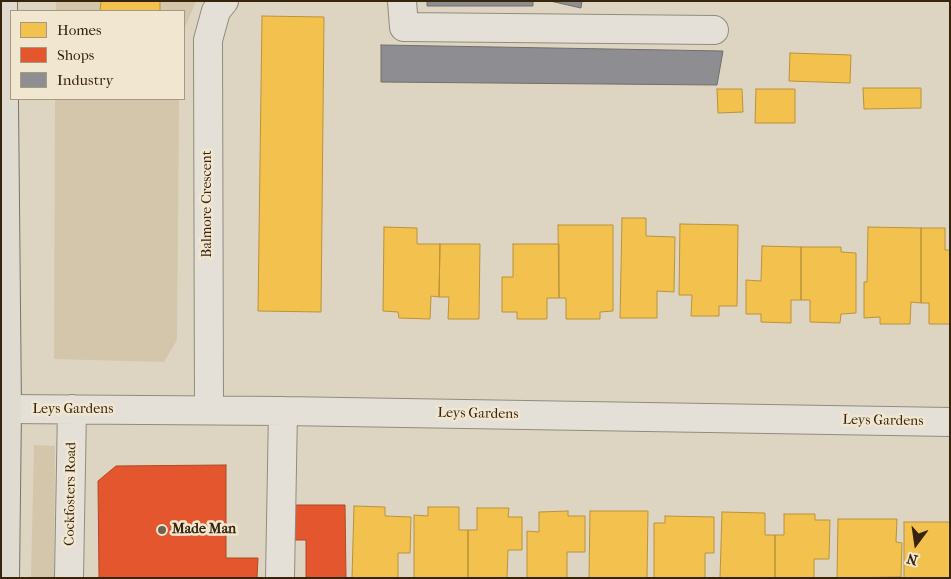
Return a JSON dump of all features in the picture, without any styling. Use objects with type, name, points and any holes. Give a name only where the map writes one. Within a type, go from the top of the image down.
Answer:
[{"type":"main road","points":[[3,1],[5,578]]},
{"type":"street","name":"Balmore Crescent","points":[[209,410],[208,40],[216,11],[224,1]]},
{"type":"street","points":[[402,1],[404,27],[714,30]]},
{"type":"street","name":"Leys Gardens","points":[[5,416],[72,410],[209,410],[950,422]]},
{"type":"street","name":"Cockfosters Road","points":[[69,578],[72,410]]},
{"type":"street","points":[[280,578],[283,411]]},
{"type":"shaded area","points":[[56,1],[196,1],[185,28],[185,10],[56,10]]},
{"type":"shaded area","points":[[55,100],[179,100],[177,340],[164,362],[54,359]]},
{"type":"shaded area","points":[[34,445],[55,446],[54,578],[31,578]]},
{"type":"building: Homes","points":[[101,1],[160,1],[160,10],[100,10]]},
{"type":"building: Homes","points":[[262,16],[324,17],[321,312],[258,311]]},
{"type":"building: Homes","points":[[790,53],[851,55],[850,83],[789,81]]},
{"type":"building: Homes","points":[[863,88],[921,88],[921,108],[864,109]]},
{"type":"building: Homes","points":[[717,89],[742,89],[743,112],[718,113]]},
{"type":"building: Homes","points":[[756,89],[795,89],[795,123],[755,123]]},
{"type":"building: Homes","points":[[622,218],[646,218],[646,236],[675,237],[674,292],[657,291],[657,318],[620,318]]},
{"type":"building: Homes","points":[[680,224],[738,225],[737,306],[719,306],[719,316],[691,316],[692,295],[679,295]]},
{"type":"building: Homes","points":[[558,225],[613,225],[613,311],[600,312],[600,319],[566,319],[566,298],[559,298]]},
{"type":"building: Homes","points":[[384,227],[417,228],[417,244],[440,244],[439,297],[431,296],[430,319],[399,318],[398,312],[383,311]]},
{"type":"building: Homes","points":[[868,227],[921,228],[921,303],[911,302],[910,324],[880,324],[880,317],[864,318],[864,282],[867,282]]},
{"type":"building: Homes","points":[[921,228],[945,228],[945,250],[950,250],[950,324],[929,324],[929,303],[921,303]]},
{"type":"building: Homes","points":[[440,244],[480,244],[479,319],[448,319],[449,297],[439,297]]},
{"type":"building: Homes","points":[[513,244],[559,244],[559,298],[547,298],[547,319],[517,319],[517,312],[502,312],[502,277],[513,277]]},
{"type":"building: Homes","points":[[762,246],[801,247],[801,300],[791,300],[791,323],[761,322],[761,314],[746,314],[746,280],[761,281]]},
{"type":"building: Homes","points":[[801,247],[841,247],[841,252],[856,253],[856,313],[841,314],[840,323],[810,322],[810,300],[801,300]]},
{"type":"building: Homes","points":[[354,506],[385,507],[385,516],[411,517],[410,553],[398,553],[398,578],[352,578]]},
{"type":"building: Homes","points":[[428,507],[459,507],[459,530],[468,530],[468,578],[414,578],[414,515],[428,516]]},
{"type":"building: Homes","points":[[477,508],[509,508],[508,517],[522,517],[522,550],[508,550],[507,578],[468,578],[468,530],[477,530]]},
{"type":"building: Homes","points":[[568,511],[568,516],[585,516],[585,552],[567,552],[567,578],[527,578],[527,531],[539,532],[539,512]]},
{"type":"building: Homes","points":[[590,511],[648,511],[647,578],[589,578]]},
{"type":"building: Homes","points":[[722,512],[765,513],[765,535],[775,535],[775,578],[720,578]]},
{"type":"building: Homes","points":[[784,514],[815,514],[815,520],[830,520],[829,559],[814,559],[814,578],[775,578],[775,535],[784,535]]},
{"type":"building: Homes","points":[[665,516],[714,517],[714,553],[705,553],[705,578],[654,578],[654,523],[665,523]]},
{"type":"building: Homes","points":[[838,519],[897,519],[896,542],[902,543],[901,577],[837,578]]},
{"type":"building: Homes","points":[[904,522],[950,522],[950,578],[904,578]]},
{"type":"building: Shops","points":[[226,465],[226,558],[258,558],[257,578],[99,578],[98,481],[116,466]]},
{"type":"building: Shops","points":[[294,505],[345,505],[346,578],[306,578],[306,540],[295,540]]},
{"type":"building: Industry","points":[[427,1],[533,1],[533,6],[427,6]]},
{"type":"building: Industry","points":[[550,1],[582,1],[581,8]]},
{"type":"building: Industry","points":[[381,45],[723,51],[717,85],[381,82]]},
{"type":"place","name":"Made Man","points":[[162,530]]}]
